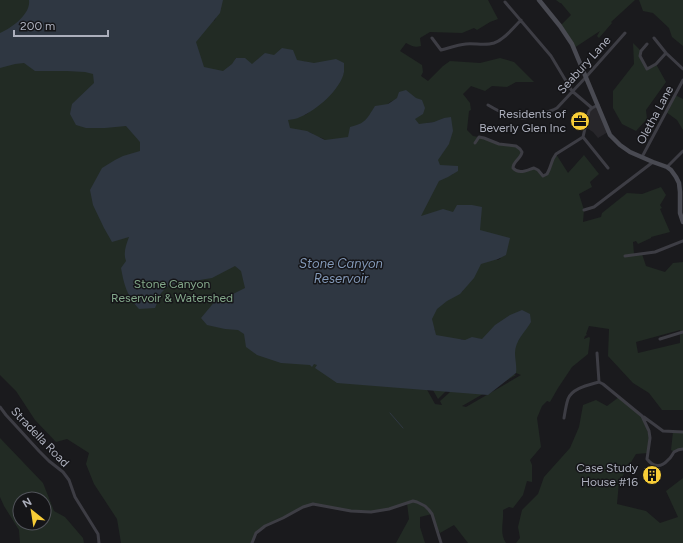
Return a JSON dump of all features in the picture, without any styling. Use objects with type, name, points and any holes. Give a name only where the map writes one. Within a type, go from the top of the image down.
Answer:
[{"type":"main road","points":[[539,0],[560,26],[572,44],[610,135],[630,152],[667,167],[676,177],[679,183],[682,204],[680,213],[683,222]]},
{"type":"street","points":[[505,2],[551,56],[572,91],[592,108]]},
{"type":"street","points":[[432,38],[441,50],[467,44],[493,44],[504,37],[520,20]]},
{"type":"street","name":"Seabury Lane","points":[[488,105],[506,114],[519,117],[527,117],[557,108],[625,33]]},
{"type":"street","points":[[654,38],[666,53],[683,69]]},
{"type":"street","points":[[647,44],[641,51],[640,56],[647,69],[656,64],[666,53]]},
{"type":"street","name":"Oletha Lane","points":[[642,158],[683,80]]},
{"type":"street","points":[[475,143],[479,137],[499,144],[516,146],[522,152],[520,157],[513,165],[515,171],[520,172],[534,168],[543,176],[547,174],[552,159],[556,154],[583,136],[589,111],[598,105]]},
{"type":"street","points":[[583,136],[608,168]]},
{"type":"street","points":[[667,167],[683,150]]},
{"type":"street","name":"Oletha Lane","points":[[584,210],[594,207],[652,162]]},
{"type":"street","points":[[624,256],[656,252],[683,241]]},
{"type":"street","points":[[660,339],[683,332]]},
{"type":"street","points":[[597,353],[599,382]]},
{"type":"street","points":[[564,418],[568,399],[571,393],[577,389],[599,382],[663,431],[683,432]]},
{"type":"street","name":"Stradella Road","points":[[0,407],[39,451],[63,472],[69,480],[75,497],[98,534],[99,543]]},
{"type":"street","points":[[642,416],[649,431],[650,438],[647,459],[650,463],[656,466],[662,465],[674,452],[683,449]]},
{"type":"street","points":[[252,543],[256,533],[265,526],[308,505],[318,504],[351,511],[371,512],[418,502],[425,506],[432,514],[441,543]]},
{"type":"shaded area","points":[[598,105],[608,132],[598,138],[593,132],[585,127],[589,111]]},
{"type":"green space","name":"Stone Canyon Reservoir & Watershed","points":[[0,0],[201,0],[214,21],[216,18],[205,0],[488,0],[498,19],[477,30],[474,28],[462,33],[430,32],[420,38],[421,46],[415,47],[406,43],[400,51],[422,65],[423,72],[421,76],[428,81],[450,61],[480,63],[500,58],[514,62],[534,82],[516,82],[507,87],[492,86],[485,91],[471,86],[463,94],[470,103],[471,110],[469,111],[467,130],[473,136],[484,138],[499,144],[516,146],[520,149],[522,154],[513,165],[515,171],[520,172],[534,168],[543,176],[547,174],[556,154],[568,173],[584,155],[599,174],[590,182],[592,187],[579,194],[584,210],[583,222],[601,217],[602,213],[627,193],[642,194],[661,187],[666,195],[660,205],[662,208],[660,209],[670,232],[651,237],[638,244],[636,241],[633,242],[634,254],[642,254],[646,266],[665,272],[673,263],[683,262],[683,410],[662,410],[649,393],[633,383],[608,356],[609,329],[589,326],[587,335],[584,339],[590,338],[588,354],[572,367],[550,402],[547,401],[542,406],[537,418],[541,447],[530,460],[532,465],[532,482],[527,481],[523,495],[513,508],[509,507],[503,510],[502,532],[506,543],[468,543],[454,525],[440,533],[439,531],[437,532],[432,514],[420,517],[420,527],[425,543],[396,543],[409,519],[407,503],[389,509],[371,512],[351,511],[313,504],[303,507],[265,526],[256,533],[252,543],[121,543],[117,519],[94,484],[86,464],[89,453],[67,439],[56,442],[35,420],[16,391],[0,375]],"holes":[[[238,58],[256,88],[276,76],[257,60],[259,58],[279,75],[302,61],[306,62],[281,77],[287,82],[306,111],[344,72],[341,78],[305,115],[285,84],[278,78],[257,90],[284,136],[309,132],[313,134],[285,139],[308,179],[330,153],[319,137],[324,139],[332,152],[347,150],[376,118],[371,113],[373,110],[378,115],[390,102],[397,99],[381,117],[399,134],[419,128],[427,123],[434,122],[420,130],[401,137],[410,162],[434,151],[442,152],[447,141],[442,119],[444,118],[450,141],[441,155],[435,154],[410,165],[413,174],[427,191],[441,176],[445,174],[453,174],[439,180],[425,206],[417,213],[474,244],[482,232],[484,234],[476,245],[501,258],[498,260],[475,248],[451,283],[463,290],[462,292],[449,284],[397,323],[405,328],[413,330],[414,338],[412,345],[435,329],[435,332],[411,350],[424,373],[461,339],[464,340],[425,376],[438,399],[470,366],[479,360],[477,338],[480,339],[482,358],[521,336],[518,341],[484,360],[521,375],[466,407],[462,406],[516,375],[481,362],[471,368],[440,401],[442,405],[435,404],[406,352],[405,349],[409,334],[397,330],[386,319],[380,294],[372,279],[365,283],[235,59]],[[680,330],[680,343],[638,353],[636,342]]]},
{"type":"green space","points":[[556,0],[635,0],[611,22],[612,23],[599,38],[597,36],[600,31],[574,48],[560,26],[571,15],[561,3]]},
{"type":"green space","points":[[639,0],[683,0],[683,46],[672,37],[669,28],[653,13],[643,11]]},
{"type":"green space","points":[[633,43],[641,51],[640,56],[647,69],[656,64],[666,82],[646,110],[647,119],[636,131],[622,124],[613,108],[613,91],[634,64]]},
{"type":"green space","points":[[675,95],[683,99],[683,130],[677,120],[666,112]]},
{"type":"green space","points":[[619,397],[642,416],[650,438],[648,453],[636,454],[619,482],[617,504],[646,511],[660,523],[678,517],[666,491],[683,478],[683,543],[516,543],[520,538],[518,527],[522,510],[538,494],[544,477],[570,448],[579,427],[583,405],[596,400],[607,406]]},
{"type":"green space","points":[[673,432],[683,432],[683,449],[674,452],[671,450]]},
{"type":"green space","points":[[0,438],[43,483],[46,491],[12,491],[12,519],[0,497]]},
{"type":"green space","points":[[52,506],[54,511],[65,517],[83,538],[84,543],[20,543],[19,531],[52,531]]},
{"type":"water","name":"Stone Canyon Reservoir","points":[[29,0],[223,0],[220,13],[196,42],[204,67],[223,71],[232,64],[236,58],[245,58],[252,64],[265,53],[274,55],[282,48],[293,50],[297,60],[314,63],[336,59],[344,63],[342,79],[327,99],[306,114],[288,120],[290,128],[307,131],[325,140],[348,137],[350,127],[363,122],[370,115],[375,106],[388,104],[397,98],[399,92],[406,90],[416,98],[422,100],[425,108],[423,114],[415,119],[419,124],[434,122],[451,117],[453,131],[449,144],[438,160],[440,165],[458,166],[458,171],[439,181],[421,216],[443,209],[453,212],[457,205],[482,207],[480,230],[510,238],[506,255],[481,264],[474,278],[460,294],[447,301],[437,309],[432,319],[436,335],[465,340],[472,337],[482,339],[495,325],[510,315],[522,310],[530,314],[531,322],[515,349],[516,373],[488,395],[337,383],[315,368],[317,365],[314,364],[312,367],[310,365],[281,363],[257,355],[246,347],[244,334],[238,330],[207,325],[201,318],[216,300],[229,296],[245,288],[241,271],[235,266],[212,278],[169,285],[161,293],[155,308],[139,309],[127,290],[123,280],[121,268],[126,261],[125,252],[129,237],[112,242],[93,205],[90,190],[102,168],[123,156],[140,151],[140,142],[126,126],[86,128],[76,125],[70,114],[72,104],[94,83],[93,74],[67,71],[35,71],[24,63],[0,68],[0,33],[10,28],[20,20],[27,10]]},
{"type":"waterway","points":[[390,413],[403,428]]},
{"type":"place","name":"Residents of Beverly Glen Inc","points":[[580,121]]},
{"type":"place","name":"Case Study House #16","points":[[652,475]]}]
